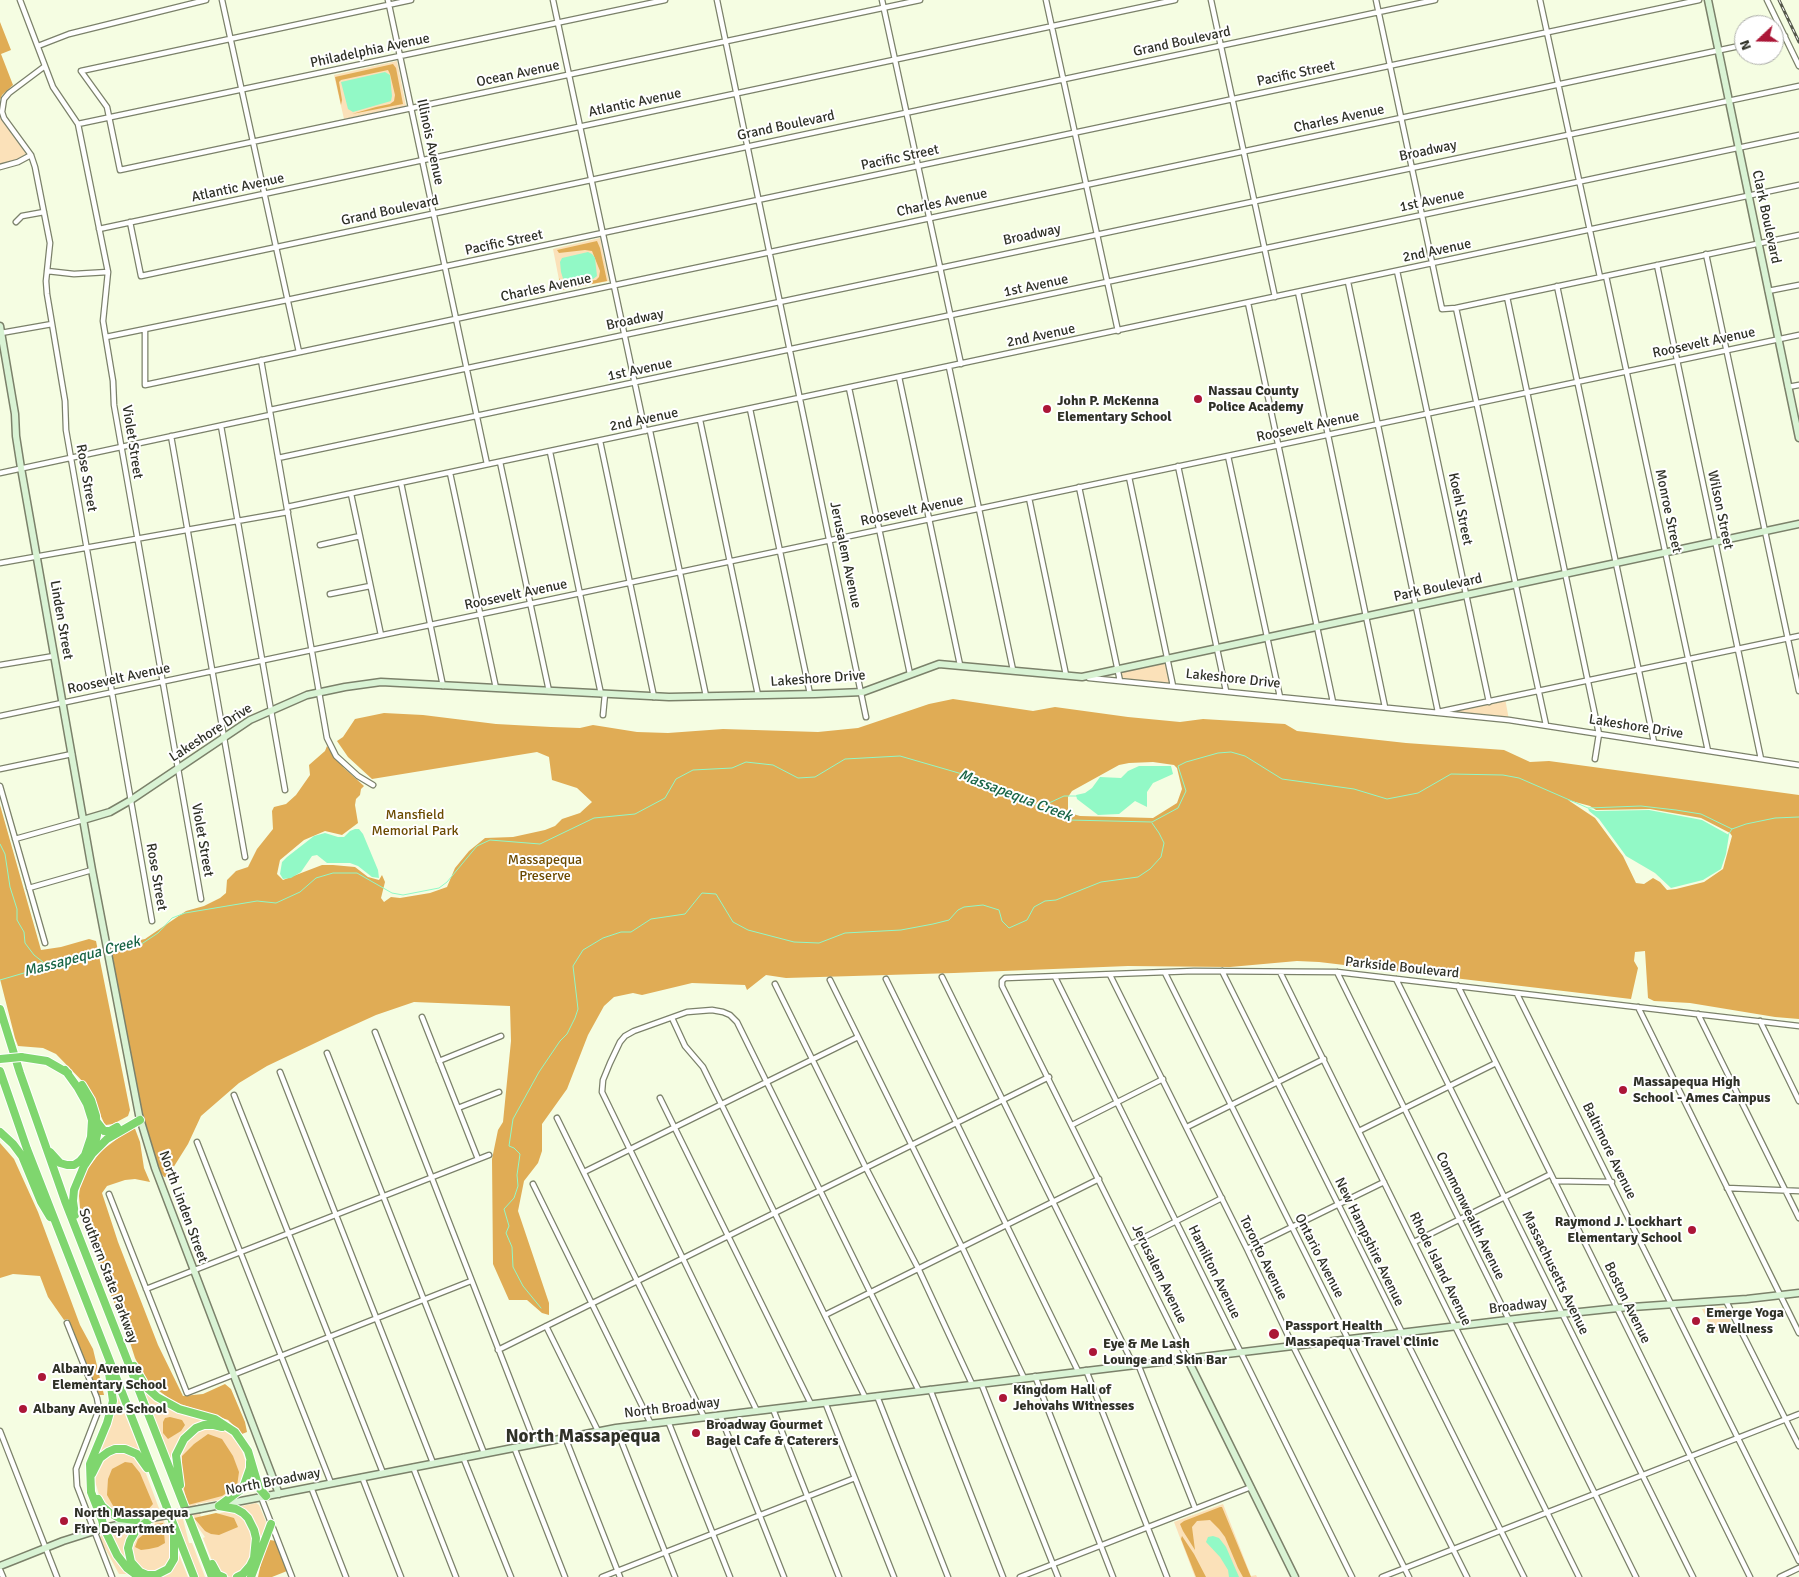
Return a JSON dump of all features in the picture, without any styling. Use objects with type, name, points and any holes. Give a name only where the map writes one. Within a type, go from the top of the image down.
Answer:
[{"type":"highway","name":"Southern State Parkway","points":[[0,1009],[48,1156],[212,1577]]},
{"type":"highway","points":[[0,1059],[21,1058],[47,1061],[77,1079],[94,1106],[97,1122],[96,1141],[92,1154],[78,1177],[73,1201],[76,1219],[97,1283]]},
{"type":"highway","points":[[26,1093],[54,1158],[60,1163],[67,1165],[77,1164],[83,1159],[89,1146],[92,1120],[85,1098],[64,1070]]},
{"type":"highway","name":"Southern State Parkway","points":[[0,1072],[194,1577]]},
{"type":"highway","points":[[97,1122],[102,1130],[110,1131],[139,1117]]},
{"type":"highway","points":[[92,1154],[113,1135],[139,1117]]},
{"type":"highway","points":[[0,1132],[22,1156],[42,1202],[63,1240]]},
{"type":"highway","points":[[120,1341],[142,1381],[157,1397],[180,1409],[215,1419],[226,1425],[240,1438],[248,1451],[263,1497]]},
{"type":"highway","points":[[104,1345],[113,1400],[107,1423],[92,1458],[89,1480],[91,1492],[104,1528],[122,1563],[138,1577]]},
{"type":"highway","points":[[181,1497],[176,1455],[179,1447],[184,1439],[196,1428],[204,1425],[220,1426],[240,1440],[248,1457],[250,1468],[244,1488],[219,1506]]},
{"type":"highway","points":[[136,1520],[119,1518],[110,1513],[97,1498],[92,1473],[104,1454],[115,1449],[125,1449],[137,1454],[163,1500]]},
{"type":"highway","points":[[219,1506],[236,1509],[242,1513],[248,1518],[254,1530],[256,1547],[254,1558],[243,1574],[237,1577]]},
{"type":"highway","points":[[152,1518],[135,1532],[128,1548],[131,1562],[140,1572],[147,1575],[160,1574],[171,1566],[176,1547],[172,1523]]},
{"type":"highway","points":[[251,1577],[271,1524]]},
{"type":"highway","points":[[192,1525],[214,1570],[223,1577]]},
{"type":"street","name":"Violet Street","points":[[20,0],[53,87],[78,124],[108,272],[103,321],[113,381],[114,405],[201,899]]},
{"type":"street","points":[[38,46],[69,34],[204,0]]},
{"type":"street","points":[[222,0],[299,352]]},
{"type":"street","points":[[109,118],[107,106],[81,72],[389,2],[411,0]]},
{"type":"street","points":[[553,0],[634,383],[680,572],[706,696]]},
{"type":"street","name":"Philadelphia Avenue","points":[[78,124],[665,0]]},
{"type":"street","name":"Jerusalem Avenue","points":[[717,0],[866,717]]},
{"type":"street","points":[[882,0],[949,316],[961,364]]},
{"type":"street","name":"Ocean Avenue","points":[[109,118],[120,170],[920,0]]},
{"type":"street","points":[[1046,0],[1118,331]]},
{"type":"street","name":"Atlantic Avenue","points":[[99,229],[1175,0]]},
{"type":"street","points":[[1211,0],[1275,297]]},
{"type":"street","points":[[1376,0],[1442,308],[1456,308],[1799,235]]},
{"type":"street","name":"Grand Boulevard","points":[[130,222],[141,276],[1435,0]]},
{"type":"street","points":[[1540,0],[1600,277]]},
{"type":"street","name":"Pacific Street","points":[[106,337],[445,267],[1699,0]]},
{"type":"street","name":"Clark Boulevard","points":[[1708,0],[1799,436]]},
{"type":"street","points":[[1767,0],[1799,66]]},
{"type":"street","name":"Illinois Avenue","points":[[389,2],[487,464]]},
{"type":"street","name":"Charles Avenue","points":[[145,329],[145,385],[1734,47]]},
{"type":"street","name":"Rose Street","points":[[45,66],[9,93],[2,106],[4,118],[31,155],[50,243],[46,294],[65,401],[66,430],[152,921]]},
{"type":"street","name":"Broadway","points":[[0,473],[221,426],[467,368],[1799,86]]},
{"type":"street","name":"1st Avenue","points":[[278,458],[1799,135]]},
{"type":"street","points":[[0,168],[31,155]]},
{"type":"street","name":"2nd Avenue","points":[[0,563],[238,521],[487,464],[1799,185]]},
{"type":"street","points":[[16,222],[22,216],[44,212]]},
{"type":"street","points":[[1706,254],[1799,691]]},
{"type":"street","name":"Wilson Street","points":[[1656,265],[1762,759]]},
{"type":"street","points":[[48,271],[74,274],[108,272]]},
{"type":"street","name":"Koehl Street","points":[[1398,271],[1489,702]]},
{"type":"street","name":"Monroe Street","points":[[1606,276],[1708,751]]},
{"type":"street","points":[[1348,282],[1438,712],[1799,636]]},
{"type":"street","points":[[1768,291],[1799,285]]},
{"type":"street","points":[[1557,286],[1654,742]]},
{"type":"street","points":[[1298,292],[1386,707]]},
{"type":"street","points":[[1507,297],[1589,681],[1599,734],[1595,759]]},
{"type":"street","points":[[1248,303],[1333,702]]},
{"type":"street","points":[[1456,308],[1546,725]]},
{"type":"street","points":[[1,330],[52,324]]},
{"type":"street","name":"Linden Street","points":[[1,330],[15,414],[21,468],[100,917]]},
{"type":"street","name":"Roosevelt Avenue","points":[[0,716],[1799,335]]},
{"type":"street","points":[[261,360],[327,738],[333,752],[358,776],[372,785]]},
{"type":"street","points":[[950,367],[1013,670]]},
{"type":"street","points":[[899,377],[960,665]]},
{"type":"street","points":[[1788,387],[1799,385]]},
{"type":"street","points":[[849,388],[910,674]]},
{"type":"street","points":[[750,409],[810,694]]},
{"type":"street","points":[[700,420],[758,695]]},
{"type":"street","points":[[221,426],[285,790]]},
{"type":"street","points":[[171,436],[245,858]]},
{"type":"street","points":[[600,441],[654,697]]},
{"type":"street","points":[[550,452],[603,694],[603,715]]},
{"type":"street","points":[[1228,456],[1280,697]]},
{"type":"street","points":[[500,462],[549,691]]},
{"type":"street","points":[[1178,466],[1226,691]]},
{"type":"street","points":[[450,473],[496,688]]},
{"type":"street","points":[[1129,477],[1173,686]]},
{"type":"street","points":[[401,483],[443,686]]},
{"type":"street","points":[[1079,487],[1120,680]]},
{"type":"street","points":[[351,494],[381,635]]},
{"type":"street","points":[[1029,498],[1066,675]]},
{"type":"street","name":"Park Boulevard","points":[[1082,677],[1799,524]]},
{"type":"street","points":[[320,545],[360,536]]},
{"type":"street","points":[[330,594],[370,586]]},
{"type":"street","points":[[0,665],[54,656]]},
{"type":"street","name":"Lakeshore Drive","points":[[15,839],[110,812],[131,800],[250,720],[307,696],[345,687],[381,682],[654,697],[810,694],[861,692],[939,664],[960,665],[1438,712],[1546,725],[1799,765]]},
{"type":"street","points":[[0,769],[72,754]]},
{"type":"street","points":[[0,786],[45,943]]},
{"type":"street","points":[[29,888],[92,870]]},
{"type":"street","name":"North Linden Street","points":[[100,917],[139,1117],[155,1168],[279,1494]]},
{"type":"street","name":"Parkside Boulevard","points":[[1002,981],[1008,977],[1222,971],[1337,972],[1799,1026]]},
{"type":"street","name":"New Hampshire Avenue","points":[[1222,971],[1524,1577]]},
{"type":"street","name":"Rhode Island Avenue","points":[[1280,972],[1580,1577]]},
{"type":"street","name":"Commonwealth Avenue","points":[[1337,972],[1636,1577]]},
{"type":"street","name":"Ontario Avenue","points":[[1165,973],[1466,1577]]},
{"type":"street","name":"Toronto Avenue","points":[[1110,975],[1409,1577]]},
{"type":"street","points":[[942,977],[1135,1364],[1195,1508]]},
{"type":"street","name":"Hamilton Avenue","points":[[1056,977],[1352,1577]]},
{"type":"street","points":[[886,979],[1078,1371]]},
{"type":"street","name":"Massachusetts Avenue","points":[[1396,979],[1693,1577]]},
{"type":"street","points":[[830,980],[962,1247],[1024,1378]]},
{"type":"street","name":"Jerusalem Avenue","points":[[1002,981],[1002,986],[1295,1577]]},
{"type":"street","points":[[775,984],[918,1268],[972,1384]]},
{"type":"street","name":"Boston Avenue","points":[[1458,986],[1750,1577]]},
{"type":"street","name":"Baltimore Avenue","points":[[1518,994],[1799,1561]]},
{"type":"street","points":[[1638,1007],[1799,1332]]},
{"type":"street","points":[[758,1410],[603,1096],[603,1080],[616,1049],[625,1036],[687,1012],[717,1010],[730,1015],[737,1022],[919,1391]]},
{"type":"street","points":[[1698,1014],[1799,1218]]},
{"type":"street","points":[[422,1018],[478,1159]]},
{"type":"street","points":[[672,1018],[685,1046],[703,1067],[865,1397]]},
{"type":"street","points":[[1760,1021],[1799,1101]]},
{"type":"street","points":[[375,1032],[534,1443]]},
{"type":"street","points":[[440,1061],[501,1036]]},
{"type":"street","points":[[584,1172],[858,1037]]},
{"type":"street","points":[[327,1053],[484,1453]]},
{"type":"street","points":[[1187,1127],[1324,1059]]},
{"type":"street","points":[[1359,1131],[1496,1063]]},
{"type":"street","points":[[280,1072],[433,1463]]},
{"type":"street","points":[[498,1350],[1049,1078]]},
{"type":"street","points":[[1072,1125],[1163,1080]]},
{"type":"street","points":[[458,1108],[498,1092]]},
{"type":"street","points":[[234,1095],[383,1473]]},
{"type":"street","points":[[660,1098],[811,1404]]},
{"type":"street","points":[[557,1118],[704,1417]]},
{"type":"street","points":[[198,1142],[332,1483]]},
{"type":"street","points":[[146,1289],[489,1155]]},
{"type":"street","points":[[1414,1242],[1551,1174]]},
{"type":"street","points":[[825,1315],[1099,1179]]},
{"type":"street","points":[[1554,1181],[1612,1182]]},
{"type":"street","points":[[1247,1249],[1384,1182]]},
{"type":"street","points":[[533,1184],[651,1424]]},
{"type":"street","points":[[1728,1188],[1799,1191]]},
{"type":"street","points":[[109,1194],[187,1394],[471,1281]]},
{"type":"street","points":[[1130,1244],[1222,1198]]},
{"type":"street","name":"Broadway","points":[[1240,1351],[1562,1313],[1726,1301],[1799,1293]]},
{"type":"street","points":[[1726,1301],[1799,1446]]},
{"type":"street","points":[[67,1323],[98,1403],[97,1417],[78,1461],[76,1480],[112,1577]]},
{"type":"street","points":[[546,1326],[598,1431]]},
{"type":"street","name":"North Broadway","points":[[0,1566],[94,1531],[136,1520],[219,1506],[598,1431],[1240,1351]]},
{"type":"street","points":[[1086,1370],[1167,1577]]},
{"type":"street","points":[[1035,1376],[1113,1577]]},
{"type":"street","points":[[981,1383],[1058,1577]]},
{"type":"street","points":[[930,1389],[1003,1577]]},
{"type":"street","points":[[877,1396],[948,1577]]},
{"type":"street","points":[[825,1402],[894,1577]]},
{"type":"street","points":[[773,1409],[839,1577]]},
{"type":"street","points":[[1382,1577],[1799,1414]]},
{"type":"street","points":[[720,1415],[784,1577]]},
{"type":"street","points":[[668,1422],[730,1577]]},
{"type":"street","points":[[616,1428],[675,1577]]},
{"type":"street","points":[[0,1432],[57,1577]]},
{"type":"street","points":[[565,1438],[620,1577]]},
{"type":"street","points":[[514,1447],[565,1577]]},
{"type":"street","points":[[463,1457],[511,1577]]},
{"type":"street","points":[[413,1467],[456,1577]]},
{"type":"street","points":[[362,1477],[401,1577]]},
{"type":"street","points":[[602,1577],[855,1478]]},
{"type":"street","points":[[311,1487],[346,1577]]},
{"type":"street","points":[[1020,1577],[1251,1487]]},
{"type":"street","points":[[263,1497],[271,1524],[292,1577]]},
{"type":"street","points":[[1780,1577],[1799,1568]]},
{"type":"street","points":[[0,1570],[3,1577]]},
{"type":"shaded area","points":[[397,61],[406,106],[344,119],[334,75]]},
{"type":"shaded area","points":[[385,72],[390,75],[391,101],[353,112],[348,109],[341,82]]},
{"type":"shaded area","points":[[0,117],[26,154],[15,160],[0,164]]},
{"type":"shaded area","points":[[600,238],[609,281],[561,290],[553,249]]},
{"type":"shaded area","points":[[588,252],[595,258],[597,276],[593,279],[564,282],[560,262],[562,258]]},
{"type":"shaded area","points":[[1167,658],[1173,686],[1120,681],[1117,669]]},
{"type":"shaded area","points":[[1505,698],[1509,720],[1438,712]]},
{"type":"shaded area","points":[[1139,766],[1171,766],[1173,774],[1153,783],[1147,792],[1147,807],[1135,801],[1119,814],[1098,815],[1077,799],[1076,795],[1085,793],[1092,788],[1100,777],[1121,778],[1128,771]]},
{"type":"shaded area","points":[[1588,808],[1596,811],[1649,810],[1702,820],[1729,835],[1721,869],[1703,880],[1671,888],[1655,873],[1626,856],[1599,819]]},
{"type":"shaded area","points":[[355,829],[359,829],[363,834],[378,870],[379,878],[372,877],[358,866],[350,863],[327,863],[317,855],[312,856],[301,872],[291,878],[283,879],[280,874],[282,862],[314,836],[325,833],[344,837]]},
{"type":"shaded area","points":[[1724,1307],[1732,1324],[1714,1333],[1702,1309]]},
{"type":"shaded area","points":[[144,1388],[206,1419],[206,1422],[201,1422],[183,1436],[177,1444],[173,1457],[170,1458],[167,1452],[143,1390]]},
{"type":"shaded area","points":[[117,1395],[141,1454],[127,1447],[92,1461],[115,1396]]},
{"type":"shaded area","points":[[215,1427],[229,1433],[241,1448],[247,1466],[244,1481],[236,1493],[225,1499],[196,1504],[201,1517],[225,1512],[226,1510],[236,1511],[250,1525],[254,1539],[251,1557],[246,1568],[239,1574],[231,1577],[221,1574],[215,1568],[203,1538],[205,1537],[195,1523],[182,1488],[178,1455],[187,1438],[200,1429]]},
{"type":"shaded area","points":[[117,1451],[130,1452],[139,1460],[145,1471],[172,1543],[173,1553],[169,1564],[161,1571],[151,1574],[142,1571],[133,1564],[130,1552],[138,1531],[152,1523],[153,1525],[155,1524],[150,1512],[128,1516],[119,1515],[109,1510],[100,1498],[95,1481],[97,1466],[105,1455]]},
{"type":"shaded area","points":[[256,1503],[259,1505],[266,1522],[262,1539],[257,1537],[238,1507]]},
{"type":"shaded area","points":[[1223,1504],[1251,1576],[1256,1575],[1257,1577],[1195,1577],[1174,1522]]},
{"type":"shaded area","points":[[183,1519],[189,1543],[192,1543],[205,1577],[198,1577],[176,1520]]},
{"type":"shaded area","points":[[139,1525],[125,1548],[126,1558],[131,1568],[122,1560],[110,1533]]},
{"type":"shaded area","points":[[103,1534],[134,1577],[119,1574],[99,1538]]},
{"type":"shaded area","points":[[1208,1537],[1219,1538],[1226,1547],[1239,1577],[1229,1577],[1228,1570],[1220,1557],[1206,1542]]},
{"type":"shaded area","points":[[179,1555],[188,1577],[158,1577],[165,1575],[171,1569]]},
{"type":"green space","points":[[0,22],[11,50],[1,54],[13,85],[2,95],[0,100]]},
{"type":"green space","points":[[393,64],[396,68],[403,104],[352,114],[390,104],[394,101],[395,95],[388,70],[341,80],[339,82],[341,105],[335,77]]},
{"type":"green space","points":[[597,241],[607,281],[561,290],[559,278],[563,285],[596,280],[599,277],[600,271],[592,251],[559,253],[557,250]]},
{"type":"green space","name":"Massapequa Preserve","points":[[953,699],[1033,711],[1055,707],[1180,722],[1203,719],[1285,724],[1297,731],[1406,743],[1504,750],[1530,762],[1549,761],[1799,795],[1799,1019],[1775,1017],[1690,1003],[1654,1001],[1648,998],[1645,951],[1635,952],[1634,961],[1638,968],[1631,999],[1297,961],[1230,967],[1128,966],[786,978],[766,975],[747,990],[745,985],[692,983],[642,995],[633,993],[614,997],[604,1006],[588,1035],[567,1089],[542,1124],[542,1151],[538,1163],[524,1181],[518,1211],[549,1303],[549,1315],[542,1313],[527,1300],[509,1300],[493,1264],[492,1159],[498,1130],[503,1122],[511,1041],[510,1006],[414,1002],[376,1015],[332,1035],[267,1066],[239,1083],[201,1116],[188,1144],[168,1176],[164,1177],[159,1170],[148,1135],[131,1065],[111,946],[145,939],[186,911],[204,906],[226,893],[227,880],[236,871],[248,867],[257,849],[273,829],[272,811],[274,807],[286,804],[296,795],[310,775],[309,765],[325,751],[327,746],[344,768],[364,786],[356,799],[355,805],[358,823],[342,835],[325,831],[304,840],[280,860],[277,874],[283,880],[322,865],[333,865],[355,867],[368,877],[379,880],[382,875],[385,882],[381,898],[384,902],[391,897],[400,898],[430,893],[447,887],[455,868],[469,851],[485,838],[513,837],[545,830],[555,826],[562,819],[580,813],[592,802],[577,788],[552,780],[549,757],[537,752],[372,779],[348,757],[337,741],[343,737],[355,719],[384,713],[423,715],[496,724],[580,728],[593,725],[637,732],[668,733],[723,729],[818,732],[858,728],[929,704]],"holes":[[[1153,762],[1174,765],[1177,768],[1182,789],[1177,803],[1153,818],[1080,816],[1073,814],[1068,809],[1068,797],[1072,791],[1119,765]],[[1568,800],[1590,806],[1596,810],[1650,809],[1701,818],[1730,833],[1732,836],[1723,869],[1704,882],[1676,889],[1667,890],[1660,882],[1653,878],[1644,884],[1636,883],[1623,856],[1595,818]]]},
{"type":"green space","points":[[0,805],[41,950],[61,947],[89,939],[96,941],[130,1110],[128,1116],[113,1124],[106,1125],[104,1123],[88,1087],[56,1054],[43,1048],[18,1046],[15,1038],[0,979]]},
{"type":"green space","points":[[134,1126],[140,1142],[144,1168],[150,1182],[135,1179],[125,1180],[107,1186],[102,1193],[118,1242],[158,1345],[183,1396],[203,1394],[225,1384],[231,1389],[245,1422],[247,1432],[242,1434],[228,1420],[174,1402],[147,1382],[135,1358],[125,1327],[105,1282],[81,1219],[79,1196],[81,1178],[101,1151]]},
{"type":"green space","points":[[0,1143],[14,1159],[38,1212],[80,1325],[93,1349],[104,1395],[99,1395],[68,1319],[64,1320],[48,1297],[40,1276],[13,1274],[0,1278]]},
{"type":"green space","points":[[170,1417],[182,1420],[185,1425],[181,1431],[168,1439],[163,1433],[163,1422],[165,1418]]},
{"type":"green space","points":[[208,1434],[222,1439],[233,1456],[239,1472],[237,1486],[222,1496],[188,1505],[182,1482],[182,1456]]},
{"type":"green space","points":[[125,1462],[132,1463],[140,1473],[153,1504],[145,1513],[126,1514],[116,1511],[107,1495],[108,1479],[112,1469]]},
{"type":"green space","points":[[1222,1507],[1251,1577],[1243,1577],[1225,1537],[1210,1520],[1197,1521],[1192,1527],[1195,1550],[1183,1531],[1180,1524],[1184,1521]]},
{"type":"green space","points":[[216,1513],[234,1518],[238,1527],[219,1535],[211,1534],[205,1531],[194,1518]]},
{"type":"green space","points":[[163,1523],[165,1543],[149,1549],[141,1550],[135,1547],[138,1539],[156,1524]]},
{"type":"green space","points":[[1182,1536],[1206,1577],[1196,1577],[1181,1539]]},
{"type":"green space","points":[[270,1540],[276,1541],[287,1571],[272,1577],[258,1577],[264,1549]]},
{"type":"waterway","name":"Massapequa Creek","points":[[110,952],[140,945],[158,933],[172,918],[185,913],[257,901],[276,903],[300,892],[316,878],[333,873],[357,873],[392,893],[403,895],[439,888],[447,882],[477,846],[490,840],[540,844],[594,818],[635,814],[665,798],[676,779],[693,770],[732,768],[746,762],[773,765],[798,778],[815,777],[845,759],[900,756],[976,778],[1069,820],[1152,822],[1178,808],[1186,791],[1178,766],[1218,753],[1231,752],[1245,756],[1282,779],[1354,789],[1387,799],[1418,793],[1451,774],[1503,775],[1519,778],[1588,808],[1641,806],[1676,810],[1701,814],[1732,829],[1775,818],[1799,817]]},
{"type":"waterway","points":[[1035,805],[1049,803],[1064,796],[1077,796]]},
{"type":"waterway","points":[[541,1308],[523,1286],[513,1267],[512,1247],[506,1233],[509,1226],[504,1209],[514,1198],[518,1186],[517,1175],[520,1154],[509,1146],[513,1119],[539,1072],[567,1034],[575,1018],[578,1009],[573,966],[583,950],[603,938],[621,932],[631,932],[651,919],[685,914],[702,893],[716,894],[733,922],[748,930],[794,942],[819,943],[845,933],[901,930],[933,924],[949,920],[958,910],[964,907],[983,905],[999,910],[1002,921],[1009,928],[1027,920],[1034,907],[1045,901],[1056,900],[1101,882],[1138,877],[1150,869],[1161,857],[1164,843],[1152,823]]},
{"type":"waterway","name":"Massapequa Creek","points":[[1728,835],[1732,829]]},
{"type":"waterway","points":[[0,844],[5,854],[10,887],[17,909],[17,920],[24,932],[25,943],[34,955],[48,966]]},
{"type":"waterway","name":"Massapequa Creek","points":[[0,980],[89,954],[106,952]]},
{"type":"railway","points":[[1779,0],[1799,42]]},
{"type":"place","name":"Nassau County Police Academy","points":[[1198,399]]},
{"type":"place","name":"John P. McKenna Elementary School","points":[[1047,409]]},
{"type":"place","name":"Massapequa High School - Ames Campus","points":[[1623,1090]]},
{"type":"place","name":"Raymond J. Lockhart Elementary School","points":[[1692,1230]]},
{"type":"place","name":"Emerge Yoga & Wellness","points":[[1696,1321]]},
{"type":"place","name":"Passport Health Massapequa Travel Clinic","points":[[1274,1334]]},
{"type":"place","name":"Eye & Me Lash Lounge and Skin Bar","points":[[1093,1352]]},
{"type":"place","name":"Albany Avenue Elementary School","points":[[42,1377]]},
{"type":"place","name":"Kingdom Hall of Jehovahs Witnesses","points":[[1003,1398]]},
{"type":"place","name":"Albany Avenue School","points":[[23,1409]]},
{"type":"place","name":"Broadway Gourmet Bagel Cafe & Caterers","points":[[696,1433]]},
{"type":"place","name":"North Massapequa Fire Department","points":[[64,1521]]},
{"type":"district","name":"North Massapequa","points":[[583,1437]]},
{"type":"park label","name":"Mansfield Memorial Park","points":[[415,824]]}]
